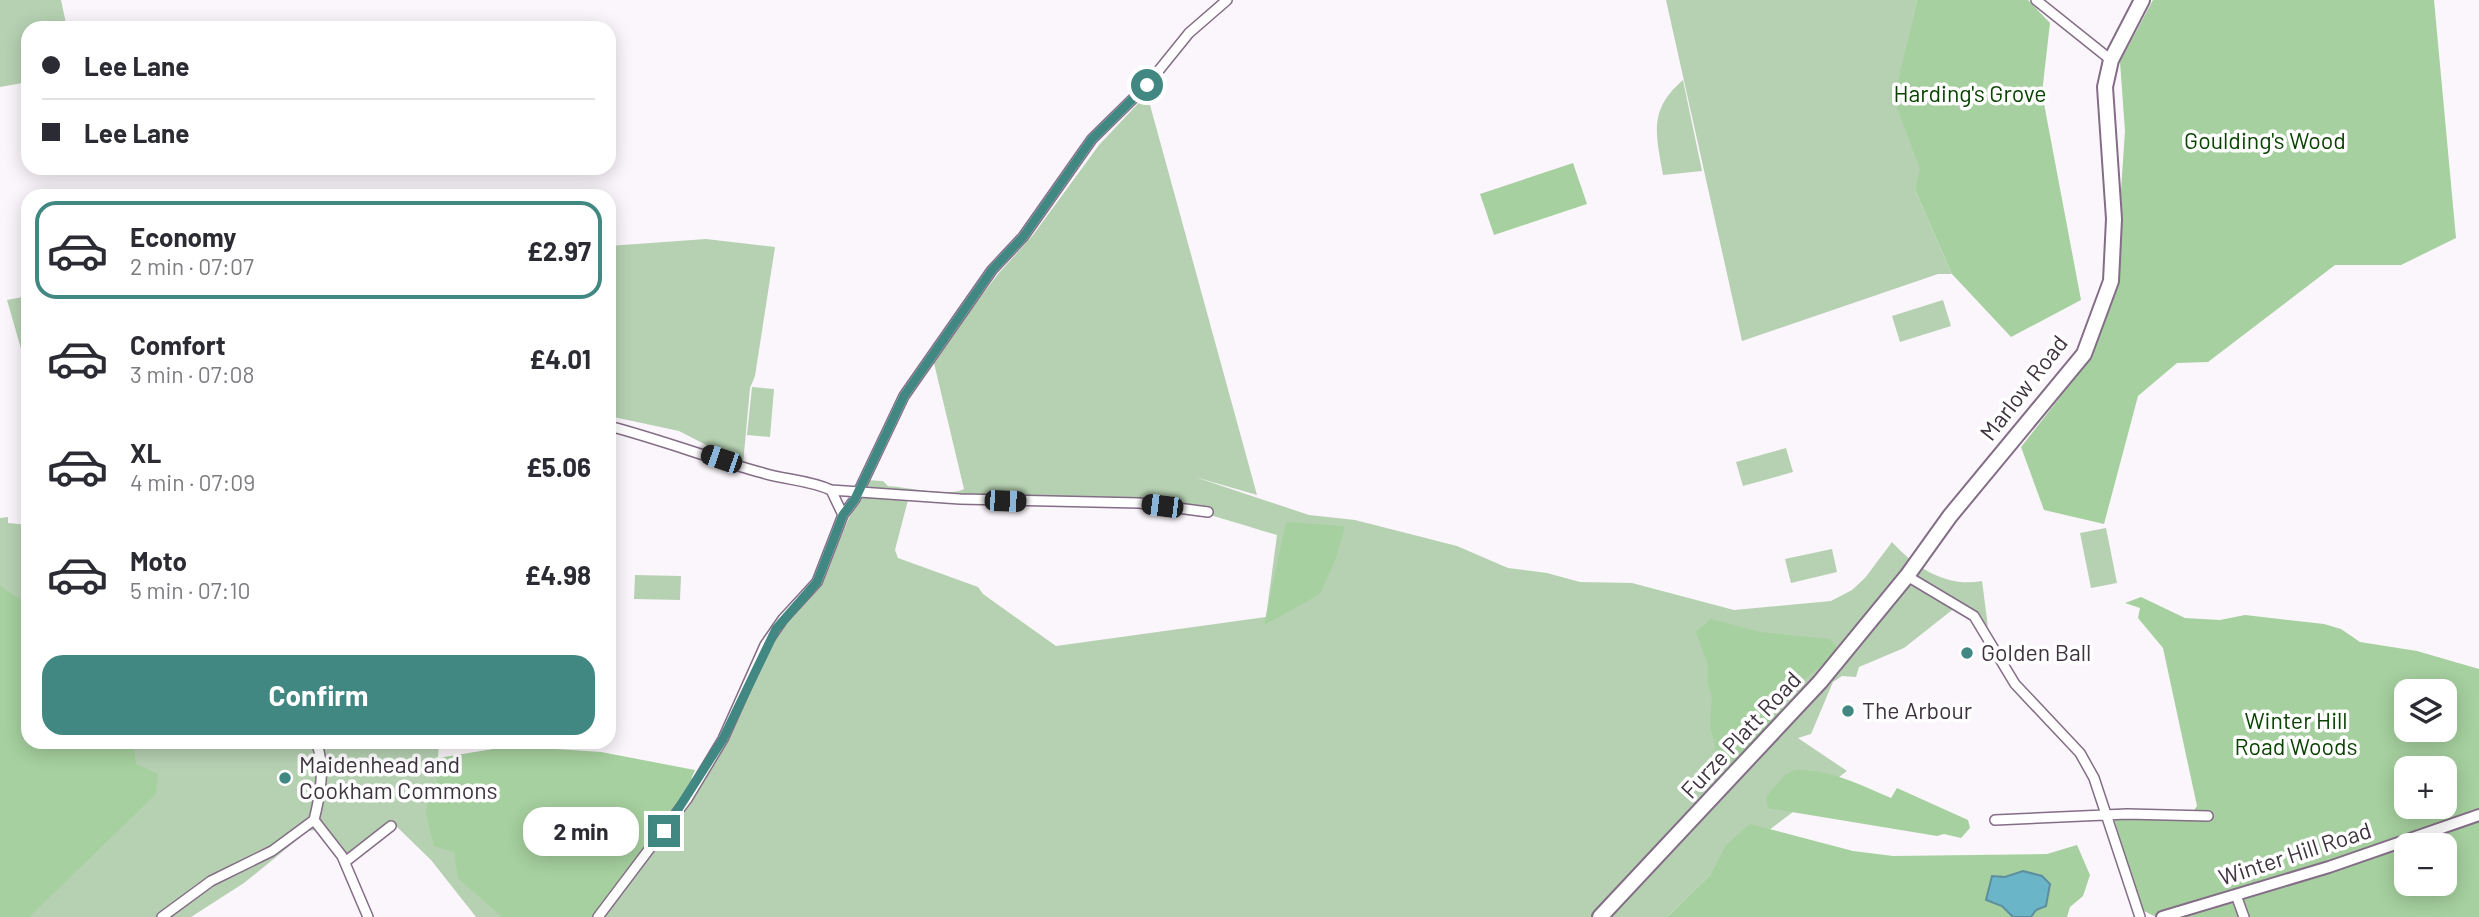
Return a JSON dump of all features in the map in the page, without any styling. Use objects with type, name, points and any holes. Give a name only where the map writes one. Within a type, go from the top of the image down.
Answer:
[{"type":"main road","name":"Marlow Road","points":[[1907,576],[1950,516],[2084,354],[2111,281],[2114,219],[2105,87],[2111,60],[2142,0]]},
{"type":"main road","name":"Furze Platt Road","points":[[1600,917],[1782,725],[1907,576]]},
{"type":"street","points":[[598,917],[704,772],[765,645],[783,619],[817,582],[843,515],[858,491],[904,396],[992,270],[1023,237],[1092,139],[1147,85],[1189,33],[1227,0]]},
{"type":"street","points":[[2036,0],[2111,60]]},
{"type":"street","points":[[616,428],[677,444],[765,474],[816,483],[831,491],[960,499],[1139,503],[1208,512]]},
{"type":"street","points":[[831,491],[843,515]]},
{"type":"street","points":[[1907,576],[1974,616],[2015,684],[2080,753],[2094,778],[2140,917]]},
{"type":"street","points":[[318,749],[321,770],[314,820],[345,862],[368,917]]},
{"type":"street","points":[[1995,820],[2107,815],[2208,816]]},
{"type":"street","name":"Winter Hill Road","points":[[2162,917],[2479,815]]},
{"type":"street","points":[[162,917],[211,881],[272,851],[314,820]]},
{"type":"street","points":[[345,862],[391,825]]},
{"type":"street","points":[[2236,895],[2245,917]]},
{"type":"green space","points":[[0,0],[61,0],[66,21],[21,21],[21,83],[0,87]]},
{"type":"green space","points":[[1666,0],[1917,0],[1895,99],[1921,169],[1915,190],[1952,274],[1938,274],[1742,341]]},
{"type":"green space","name":"Harding's Grove","points":[[1917,0],[2028,0],[2050,23],[2042,93],[2081,300],[2011,337],[1952,274],[1915,190],[1920,169],[1894,99]]},
{"type":"green space","name":"Goulding's Wood","points":[[2153,0],[2434,0],[2456,238],[2401,265],[2335,265],[2208,362],[2177,363],[2138,396],[2104,524],[2044,510],[2021,447],[2093,355],[2115,280],[2125,131],[2120,62]]},
{"type":"green space","points":[[1683,80],[1702,171],[1663,175],[1657,135],[1659,112],[1672,91]]},
{"type":"green space","points":[[1147,94],[1257,495],[1195,477],[1309,515],[1355,520],[1457,546],[1508,568],[1547,573],[1580,582],[1632,583],[1734,610],[1831,601],[1852,590],[1865,578],[1892,542],[1911,560],[1932,574],[1956,581],[1982,581],[1988,627],[1972,609],[1961,603],[1904,648],[1859,667],[1856,677],[1842,676],[1833,682],[1811,734],[1798,738],[1847,771],[1711,874],[1667,917],[602,917],[691,798],[778,628],[821,581],[866,480],[927,491],[948,492],[964,489],[933,359],[998,274],[1033,235],[1099,145]],"holes":[[[908,500],[1185,509],[1277,535],[1266,617],[1056,646],[983,594],[978,587],[898,558],[895,550]]]},
{"type":"green space","points":[[1573,163],[1587,204],[1494,235],[1480,194]]},
{"type":"green space","points":[[706,239],[775,247],[755,376],[750,388],[743,464],[679,431],[616,418],[616,245]]},
{"type":"green space","points":[[21,297],[21,349],[7,300]]},
{"type":"green space","points":[[1943,300],[1951,326],[1900,342],[1892,316]]},
{"type":"green space","points":[[752,387],[774,389],[770,437],[747,435]]},
{"type":"green space","points":[[1786,448],[1793,472],[1743,486],[1736,462]]},
{"type":"green space","points":[[8,517],[8,523],[21,524],[21,749],[439,749],[438,759],[507,749],[545,749],[694,779],[685,797],[595,917],[476,917],[431,860],[394,824],[347,859],[317,830],[308,831],[244,883],[191,917],[0,917],[0,518]]},
{"type":"green space","points":[[1286,522],[1345,526],[1336,558],[1320,594],[1264,625]]},
{"type":"green space","points":[[2106,528],[2117,583],[2091,588],[2080,533]]},
{"type":"green space","points":[[1832,549],[1837,572],[1791,583],[1785,559]]},
{"type":"green space","points":[[635,575],[681,576],[680,600],[634,599]]},
{"type":"green space","points":[[0,586],[21,600],[21,749],[134,749],[136,764],[158,774],[156,794],[29,917],[0,917]]},
{"type":"green space","name":"Winter Hill Road Woods","points":[[2141,597],[2185,618],[2220,620],[2245,615],[2324,624],[2341,629],[2360,642],[2417,651],[2479,669],[2479,917],[2242,917],[2235,901],[2294,881],[2291,873],[2154,916],[2142,910],[2111,809],[2192,813],[2197,806],[2163,648],[2138,618],[2140,608],[2125,603]]},
{"type":"green space","points":[[1711,619],[1759,632],[1829,639],[1837,647],[1829,659],[1804,680],[1734,768],[1718,760],[1710,725],[1712,696],[1708,684],[1708,665],[1696,632]]},
{"type":"green space","points":[[493,749],[556,749],[601,752],[695,770],[678,809],[595,917],[502,917],[458,878],[454,852],[434,846],[426,813],[429,791],[437,784],[438,758]]},
{"type":"green space","points":[[1795,770],[1832,775],[1891,798],[1897,788],[1968,820],[1970,828],[1961,838],[1944,834],[1937,836],[1768,808],[1766,797],[1785,775]]},
{"type":"green space","points":[[1750,824],[1853,851],[1893,856],[2047,854],[2077,845],[2090,875],[2083,896],[2070,907],[2067,917],[1667,917],[1711,874],[1726,845]]},
{"type":"green space","points":[[2233,902],[2240,917],[2173,917]]},
{"type":"water","points":[[2023,871],[2042,876],[2050,884],[2046,906],[2036,910],[2031,917],[2013,917],[2002,906],[1986,900],[1992,876],[2005,877]]},
{"type":"place","name":"Golden Ball","points":[[1967,653]]},
{"type":"place","name":"The Arbour","points":[[1848,711]]},
{"type":"place","name":"Maidenhead and Cookham Commons","points":[[285,778]]},
{"type":"route","points":[[664,831],[687,800],[723,739],[765,645],[783,619],[817,582],[830,555],[843,515],[855,499],[904,396],[992,270],[1023,237],[1092,139],[1147,85]]}]
